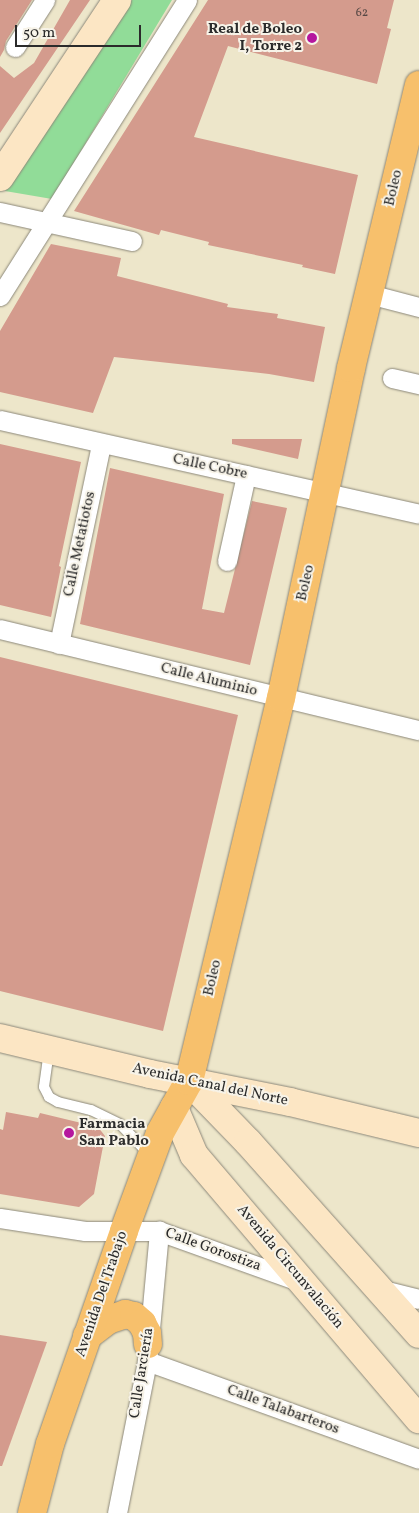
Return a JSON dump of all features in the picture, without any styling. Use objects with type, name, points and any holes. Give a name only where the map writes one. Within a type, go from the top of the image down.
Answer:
[{"type":"main road","points":[[0,177],[117,0]]},
{"type":"main road","name":"Boleo","points":[[188,1081],[281,698],[369,294],[419,85]]},
{"type":"main road","name":"Avenida Canal del Norte","points":[[0,1038],[290,1102],[419,1133]]},
{"type":"main road","points":[[188,1081],[248,1142],[419,1334]]},
{"type":"main road","name":"Avenida Del Trabajo","points":[[32,1513],[50,1444],[124,1231],[160,1133],[188,1081]]},
{"type":"main road","name":"Avenida Circunvalación","points":[[174,1108],[194,1155],[419,1419]]},
{"type":"main road","points":[[87,1336],[108,1320],[125,1314],[134,1316],[142,1323],[147,1333],[147,1352]]},
{"type":"street","points":[[15,47],[45,0]]},
{"type":"street","points":[[0,296],[187,0]]},
{"type":"street","points":[[0,212],[132,242]]},
{"type":"street","points":[[369,294],[419,307]]},
{"type":"street","points":[[392,378],[419,384]]},
{"type":"street","name":"Calle Cobre","points":[[0,420],[419,514]]},
{"type":"street","name":"Calle Metatiotos","points":[[59,644],[102,444]]},
{"type":"street","points":[[227,561],[246,474]]},
{"type":"street","name":"Calle Aluminio","points":[[0,629],[419,730]]},
{"type":"street","name":"Calle Gorostiza","points":[[0,1218],[85,1231],[159,1231],[304,1283]]},
{"type":"street","name":"Calle Jarciería","points":[[117,1513],[147,1352],[159,1231]]},
{"type":"street","points":[[379,1289],[419,1299]]},
{"type":"street","name":"Calle Talabarteros","points":[[147,1352],[419,1459]]},
{"type":"lane","points":[[50,1050],[44,1087],[49,1097],[58,1102],[91,1110],[120,1124],[151,1157]]},
{"type":"green space","points":[[132,0],[172,0],[52,199],[5,191]]},
{"type":"building","points":[[0,0],[32,0],[6,41],[0,57]]},
{"type":"building","points":[[70,0],[90,0],[0,133],[0,66],[14,78],[34,63]]},
{"type":"building","points":[[208,0],[394,0],[387,28],[391,29],[377,84],[228,46],[194,137],[358,175],[335,274],[302,267],[303,265],[208,245],[209,242],[161,230],[159,235],[74,211]]},
{"type":"building","points":[[51,244],[121,258],[117,276],[228,304],[227,307],[278,314],[277,318],[325,327],[314,382],[269,374],[114,357],[93,413],[0,392],[0,331]]},
{"type":"building","points":[[232,439],[302,439],[298,459],[232,444]]},
{"type":"building","points":[[0,444],[81,462],[59,566],[61,567],[51,617],[0,605]]},
{"type":"building","points":[[110,468],[224,494],[202,609],[224,613],[252,501],[287,508],[250,665],[80,624]]},
{"type":"building","points":[[0,657],[238,715],[163,1031],[0,991]]},
{"type":"building","points":[[6,1112],[38,1118],[40,1113],[98,1127],[105,1136],[94,1194],[79,1207],[0,1194],[0,1129],[3,1130]]},
{"type":"building","points":[[0,1335],[47,1342],[2,1466],[0,1466]]},
{"type":"place","name":"Real de Boleo I, Torre 2","points":[[312,38]]},
{"type":"place","name":"Farmacia San Pablo","points":[[69,1133]]}]
